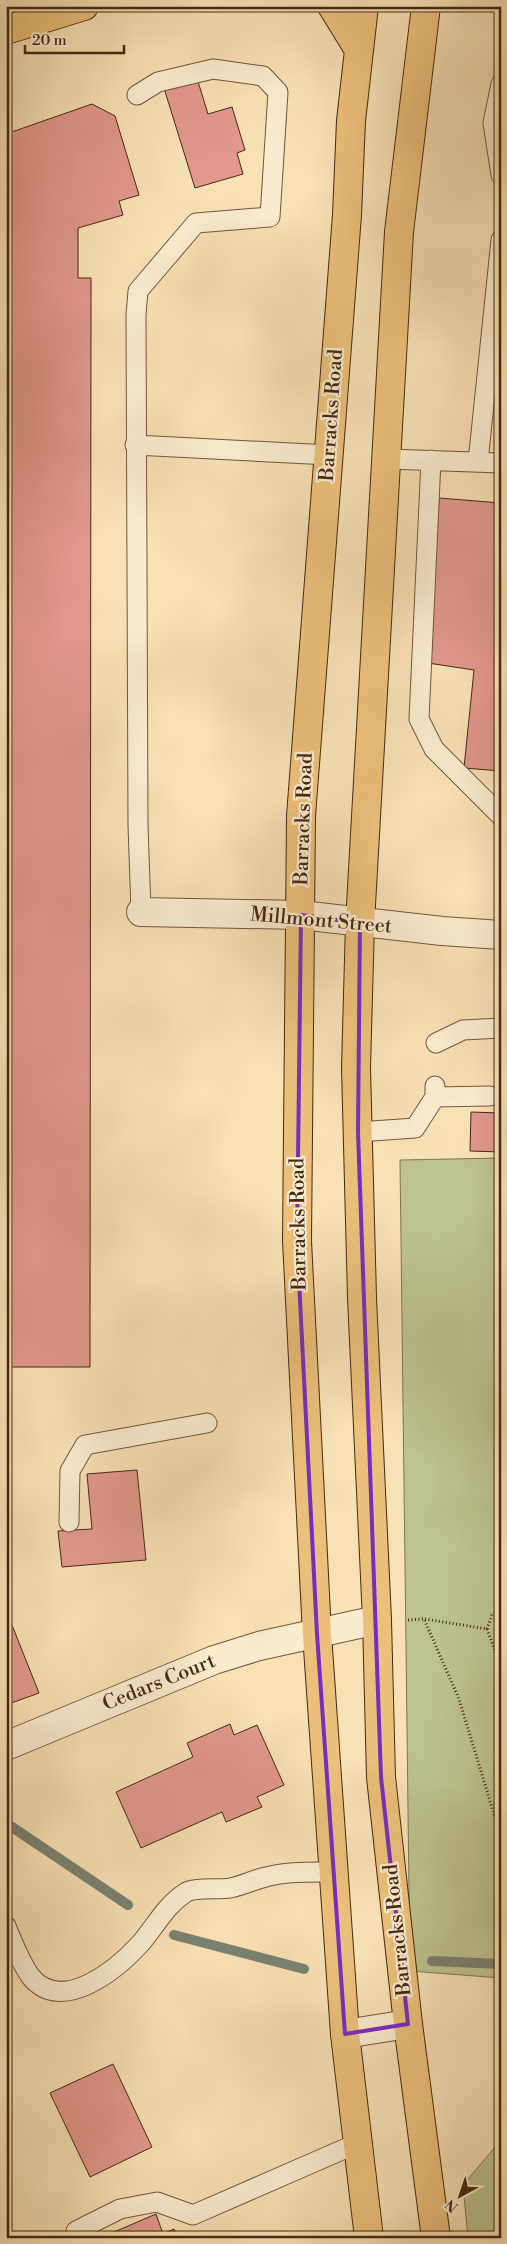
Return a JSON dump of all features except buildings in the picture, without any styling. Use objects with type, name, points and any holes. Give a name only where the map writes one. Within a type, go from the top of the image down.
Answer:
[{"type":"main road","points":[[6,30],[84,6]]},
{"type":"main road","points":[[332,6],[359,50]]},
{"type":"main road","name":"Barracks Road","points":[[364,6],[351,120],[347,216],[301,816],[297,1241],[317,1634],[345,2034],[369,2238]]},
{"type":"main road","name":"Barracks Road","points":[[426,6],[399,232],[360,923],[356,1068],[362,1298],[377,1620],[381,1777],[408,2024],[436,2238]]},
{"type":"street","name":"Millmont Street","points":[[141,912],[301,915],[442,931],[501,934]]},
{"type":"street","points":[[317,1634],[377,1620]]},
{"type":"street","name":"Cedars Court","points":[[6,1746],[214,1660],[259,1646],[317,1634]]},
{"type":"street","points":[[345,2034],[408,2024]]},
{"type":"lane","points":[[137,95],[158,82],[213,69],[263,76],[278,92],[270,217],[196,224],[138,291],[136,315],[135,445],[138,825],[141,912]]},
{"type":"lane","points":[[501,84],[493,123],[501,175]]},
{"type":"lane","points":[[478,462],[501,240]]},
{"type":"lane","points":[[135,445],[329,455]]},
{"type":"lane","points":[[387,459],[501,464]]},
{"type":"lane","points":[[431,460],[420,719],[434,749],[501,816]]},
{"type":"lane","points":[[436,1043],[463,1035],[501,1028]]},
{"type":"lane","points":[[358,1132],[415,1128],[435,1091],[464,1091],[490,1096]]},
{"type":"lane","points":[[69,1522],[70,1471],[85,1445],[207,1423]]},
{"type":"lane","points":[[6,1926],[18,1955],[32,1978],[46,1989],[70,1992],[96,1981],[122,1962],[172,1904],[187,1892],[231,1888],[263,1877],[293,1872],[334,1872]]},
{"type":"lane","points":[[76,2231],[120,2209],[157,2202],[193,2215],[358,2143]]},
{"type":"path","points":[[501,1608],[492,1615],[487,1629],[501,1666]]},
{"type":"path","points":[[377,1620],[424,1619],[487,1629]]},
{"type":"path","points":[[424,1619],[460,1699],[501,1837]]},
{"type":"highlighted area","points":[[301,915],[360,923],[358,1132],[381,1777],[408,2024],[345,2034],[317,1634],[297,1241]]},
{"type":"green space","points":[[501,1158],[501,1978],[410,1971],[400,1160]]},
{"type":"green space","points":[[501,2140],[501,2238],[468,2238],[463,2185]]},
{"type":"waterway","points":[[6,1823],[128,1905]]},
{"type":"waterway","points":[[174,1935],[304,1969]]},
{"type":"waterway","points":[[432,1961],[501,1964]]}]
